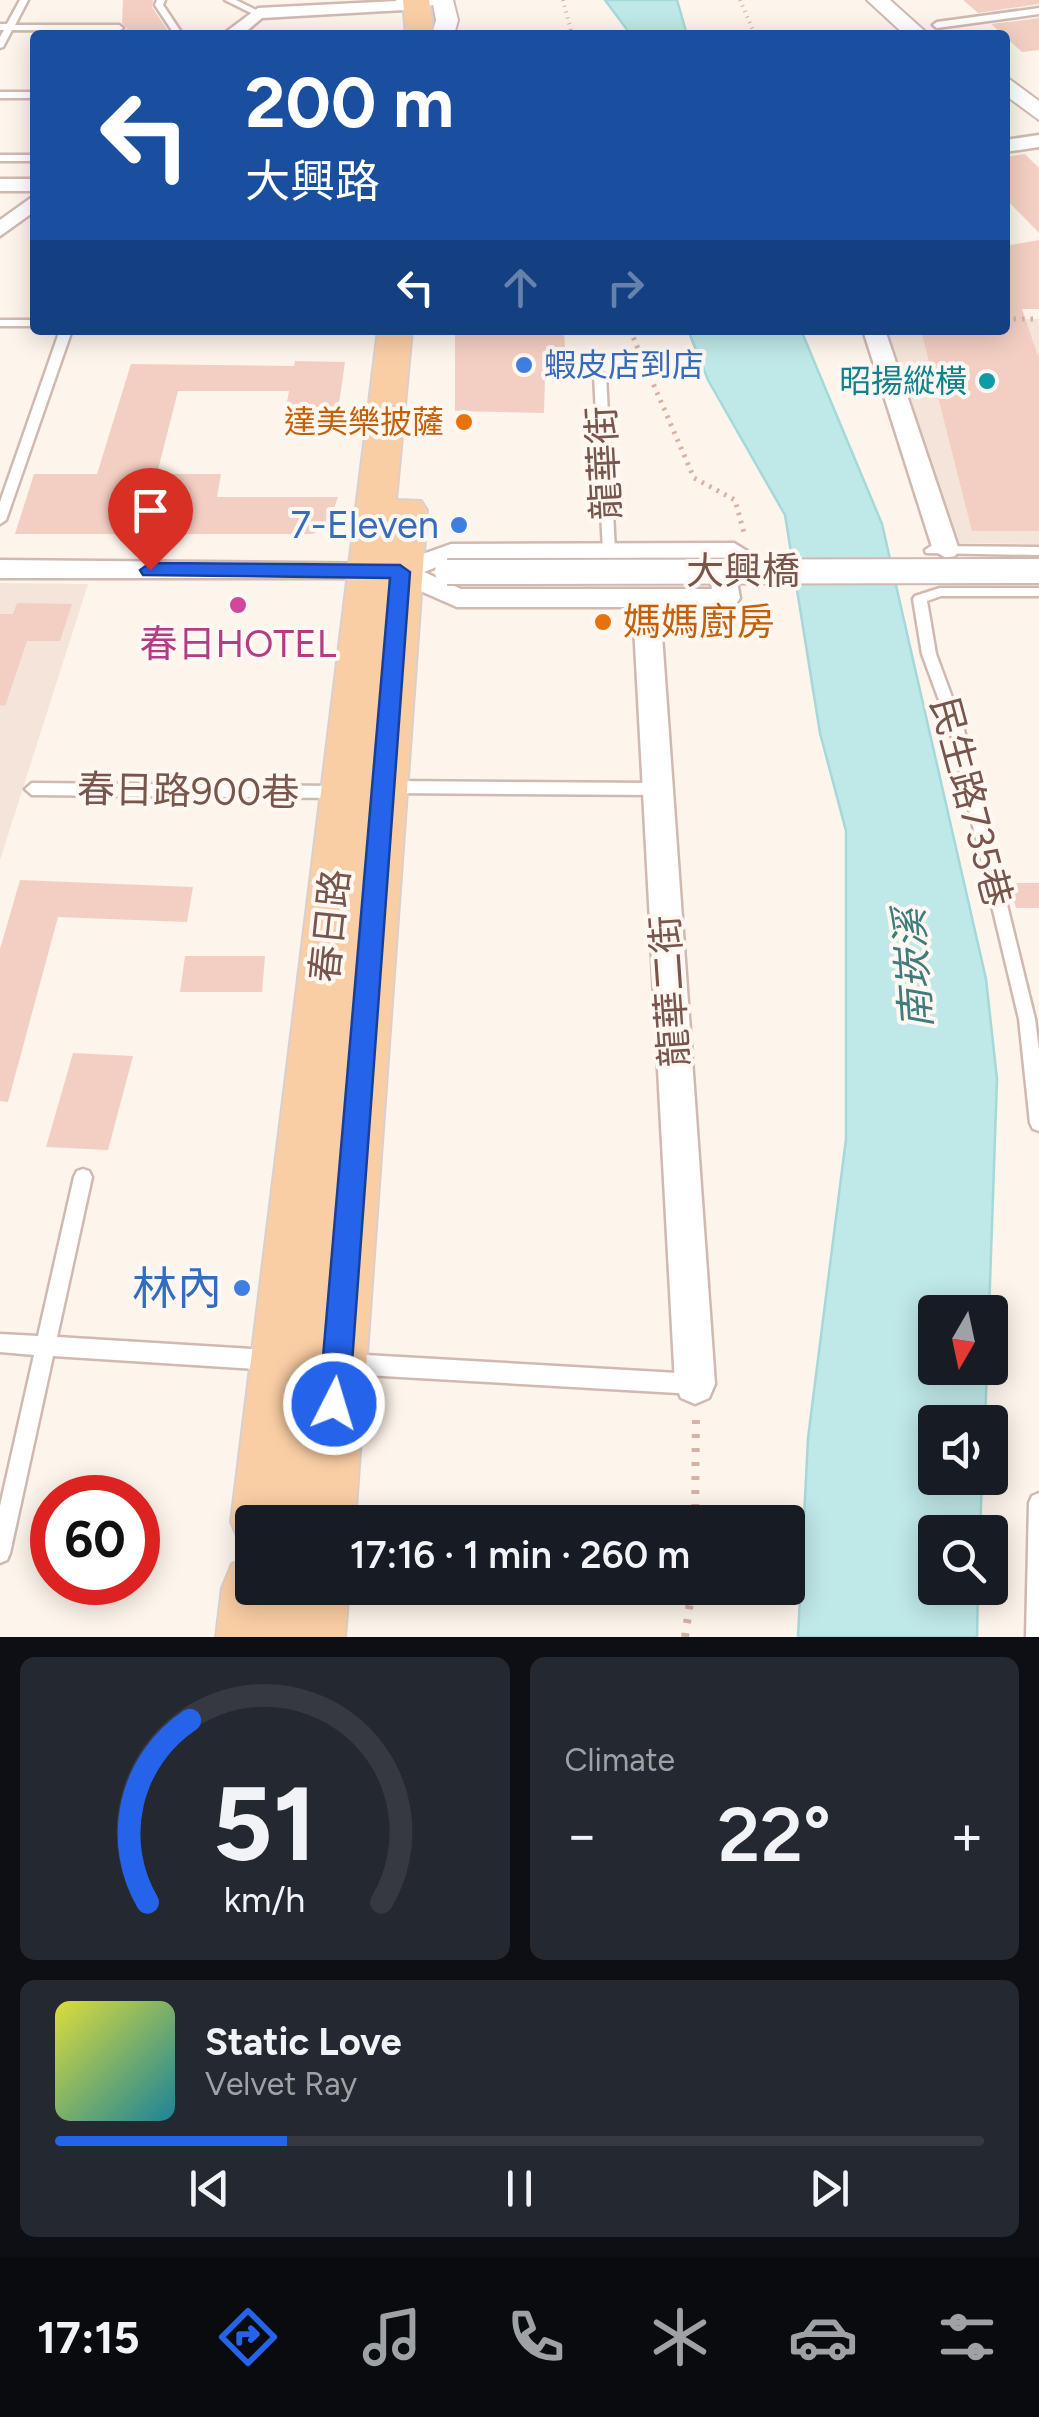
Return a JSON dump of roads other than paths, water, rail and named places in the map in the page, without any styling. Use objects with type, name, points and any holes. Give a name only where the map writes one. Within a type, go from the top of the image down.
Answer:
[{"type":"main road","points":[[401,30],[416,2]]},
{"type":"main road","points":[[416,2],[419,30]]},
{"type":"main road","name":"春日路","points":[[395,335],[405,571]]},
{"type":"main road","name":"春日路","points":[[321,1505],[310,1362],[363,790],[405,571],[424,335]]},
{"type":"main road","name":"春日路","points":[[269,1505],[310,1362]]},
{"type":"main road","points":[[250,1637],[254,1605]]},
{"type":"main road","points":[[311,1637],[314,1605]]},
{"type":"street","points":[[877,0],[931,30]]},
{"type":"street","points":[[908,0],[933,30]]},
{"type":"street","points":[[237,30],[258,13],[416,2],[447,20],[444,30]]},
{"type":"street","points":[[1010,87],[1039,112]]},
{"type":"street","points":[[1010,114],[1039,140]]},
{"type":"street","points":[[1010,145],[1039,140]]},
{"type":"street","points":[[0,185],[30,185]]},
{"type":"street","points":[[0,230],[30,205]]},
{"type":"street","points":[[875,335],[939,550]]},
{"type":"street","points":[[732,548],[727,598],[457,598],[405,571],[451,552],[732,548]]},
{"type":"street","name":"大興橋","points":[[0,569],[1039,571]]},
{"type":"street","name":"龍華二街","points":[[646,598],[695,1384]]},
{"type":"lane","points":[[0,45],[5,28],[24,0]]},
{"type":"lane","points":[[161,0],[159,6],[176,30]]},
{"type":"lane","points":[[229,0],[258,13]]},
{"type":"lane","points":[[945,30],[1039,11]]},
{"type":"lane","points":[[5,28],[119,28]]},
{"type":"lane","points":[[0,95],[30,96]]},
{"type":"lane","points":[[0,158],[30,158]]},
{"type":"lane","points":[[0,323],[30,322]]},
{"type":"lane","points":[[0,520],[64,335]]},
{"type":"lane","name":"龍華街","points":[[600,375],[609,551]]},
{"type":"lane","points":[[939,550],[1039,551]]},
{"type":"lane","name":"民生路735巷","points":[[1039,592],[940,592],[920,599],[928,654],[957,730],[1022,1000],[1038,1085],[1039,1124]]},
{"type":"lane","name":"春日路900巷","points":[[32,789],[657,790]]},
{"type":"lane","points":[[0,1552],[83,1177]]},
{"type":"lane","points":[[0,1343],[695,1384]]},
{"type":"lane","points":[[1037,1637],[1039,1502]]},
{"type":"water","points":[[605,0],[677,0],[686,30],[627,30]]},
{"type":"water","name":"南崁溪","points":[[690,335],[803,335],[882,524],[986,979],[997,1079],[990,1295],[918,1295],[918,1385],[986,1385],[986,1405],[918,1405],[918,1495],[981,1495],[981,1515],[918,1515],[918,1605],[978,1605],[977,1637],[798,1637],[800,1605],[805,1605],[808,1438],[846,1139],[846,831],[820,733],[785,515],[708,380]]},
{"type":"place","name":"蝦皮店到店","points":[[524,365]]},
{"type":"place","name":"昭揚縱橫","points":[[987,381]]},
{"type":"place","name":"達美樂披薩","points":[[464,422]]},
{"type":"place","name":"7-Eleven","points":[[459,525]]},
{"type":"place","name":"春日HOTEL","points":[[238,605]]},
{"type":"place","name":"媽媽廚房","points":[[603,622]]},
{"type":"place","name":"林內","points":[[242,1288]]}]
